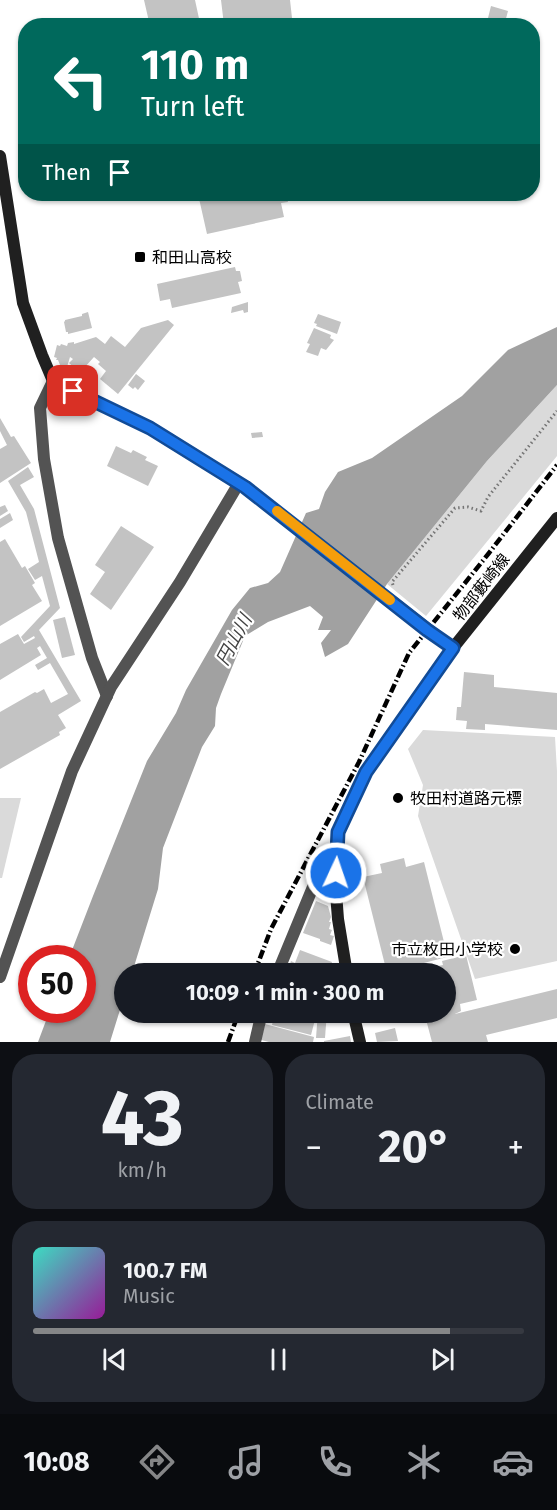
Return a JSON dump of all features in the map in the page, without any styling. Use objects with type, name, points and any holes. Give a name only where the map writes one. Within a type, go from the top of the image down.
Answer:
[{"type":"street","points":[[0,156],[23,303],[53,381],[150,428],[242,485],[453,648]]},
{"type":"street","points":[[53,381],[39,408],[44,459],[58,538],[92,658],[107,696]]},
{"type":"street","points":[[0,977],[72,771],[111,687],[242,485]]},
{"type":"street","name":"物部藪崎線","points":[[345,963],[338,919],[336,873],[338,832],[366,772],[453,648],[557,518]]},
{"type":"street","points":[[282,963],[315,882],[336,873]]},
{"type":"street","points":[[255,1042],[259,1023]]},
{"type":"street","points":[[356,1023],[360,1042]]},
{"type":"path","points":[[393,585],[392,582],[398,574],[455,508],[468,507],[481,511],[488,497],[557,411]]},
{"type":"shaded area","points":[[557,385],[557,456],[426,616],[387,584],[487,461]]},
{"type":"shaded area","points":[[423,730],[555,737],[557,961],[475,979],[418,816],[423,785],[408,749]]},
{"type":"shaded area","points":[[0,798],[21,798],[2,878],[0,878]]},
{"type":"water","name":"円山川","points":[[557,327],[557,385],[487,461],[387,584],[348,644],[325,657],[321,643],[331,630],[318,630],[323,617],[310,606],[268,622],[245,636],[216,708],[215,726],[202,747],[163,848],[158,889],[135,963],[114,963],[114,1023],[116,1023],[110,1042],[38,1042],[45,1023],[96,1023],[96,945],[74,945],[147,761],[232,610],[250,588],[268,583],[280,572],[306,513],[319,509],[325,492],[338,472],[372,458],[462,396],[508,350]]},
{"type":"building","points":[[144,0],[195,0],[199,18],[148,18]]},
{"type":"building","points":[[221,0],[290,0],[292,18],[223,18]]},
{"type":"building","points":[[491,6],[508,11],[506,18],[488,18]]},
{"type":"building","points":[[200,201],[288,201],[281,203],[284,217],[207,234]]},
{"type":"building","points":[[235,267],[236,271],[240,271],[242,281],[238,282],[241,293],[172,308],[170,299],[160,301],[157,284]]},
{"type":"building","points":[[248,302],[248,312],[244,313],[243,310],[231,313],[232,307]]},
{"type":"building","points":[[88,312],[92,328],[68,334],[66,332],[65,320],[82,316]]},
{"type":"building","points":[[318,314],[341,322],[337,334],[316,326],[317,324],[314,323]]},
{"type":"building","points":[[168,320],[174,325],[118,394],[100,379],[106,371],[94,357],[84,368],[79,365],[76,369],[69,363],[73,359],[70,357],[67,367],[60,365],[54,357],[57,345],[67,346],[68,343],[74,342],[74,344],[96,337],[105,344],[111,336],[125,347],[141,328]]},
{"type":"building","points":[[314,328],[331,335],[330,338],[334,340],[326,350],[321,348],[318,356],[306,352],[310,344],[307,343]]},
{"type":"building","points":[[136,374],[145,381],[138,390],[128,385]]},
{"type":"building","points":[[0,418],[31,463],[0,483],[0,449],[7,445],[0,431]]},
{"type":"building","points":[[262,432],[263,437],[252,438],[251,433]]},
{"type":"building","points":[[116,446],[131,453],[133,450],[147,457],[145,460],[158,466],[148,486],[107,466]]},
{"type":"building","points":[[28,467],[34,477],[20,485],[34,509],[60,608],[39,630],[81,701],[58,715],[66,728],[59,732],[60,735],[0,769],[0,712],[44,689],[51,703],[68,694],[50,663],[38,670],[35,665],[47,658],[40,646],[37,648],[41,655],[0,680],[0,644],[18,634],[24,644],[35,638],[34,636],[24,642],[21,637],[50,606],[42,576],[35,580],[28,569],[39,562],[26,512],[8,481]]},
{"type":"building","points":[[5,505],[8,511],[0,516],[0,507]]},
{"type":"building","points":[[10,513],[13,520],[0,528],[0,519]]},
{"type":"building","points":[[121,526],[154,547],[111,610],[90,594],[105,572],[95,565]]},
{"type":"building","points":[[5,539],[22,568],[25,566],[35,583],[32,585],[42,601],[0,626],[0,542]]},
{"type":"building","points":[[65,617],[75,655],[62,658],[53,620]]},
{"type":"building","points":[[464,672],[494,675],[494,687],[557,693],[557,730],[485,724],[485,730],[466,729],[467,721],[456,720],[457,707],[461,707]]},
{"type":"building","points":[[404,858],[406,867],[424,862],[447,957],[424,963],[384,963],[363,877],[382,873],[380,864]]},
{"type":"building","points":[[316,901],[328,906],[331,917],[329,929],[332,930],[330,935],[334,936],[331,945],[303,933]]},
{"type":"building","points":[[300,950],[332,962],[332,963],[295,963]]},
{"type":"building","points":[[466,955],[477,1000],[460,1004],[461,1011],[456,1014],[456,963],[442,963],[442,961]]},
{"type":"building","points":[[557,989],[557,1018],[486,1035],[488,1042],[432,1042],[427,1023],[456,1023],[456,1014]]},
{"type":"building","points":[[272,1023],[314,1023],[311,1035],[272,1025]]},
{"type":"building","points":[[317,1023],[326,1023],[325,1038],[316,1038]]},
{"type":"building","points":[[265,1024],[314,1037],[313,1042],[261,1040]]},
{"type":"building","points":[[395,1028],[398,1041],[377,1042],[375,1033]]},
{"type":"building","points":[[350,1036],[351,1042],[324,1042],[324,1041]]},
{"type":"railway","points":[[258,963],[271,929],[359,762],[409,653],[557,465]]},
{"type":"railway","points":[[228,1042],[235,1023]]},
{"type":"slow traffic","points":[[277,511],[390,600]]},
{"type":"place","name":"和田山高校","points":[[140,257]]},
{"type":"place","name":"牧田村道路元標","points":[[398,798]]},
{"type":"place","name":"市立枚田小学校","points":[[515,949]]},
{"type":"route","points":[[73,391],[150,428],[245,487],[453,648],[366,772],[338,832],[336,873]]}]
